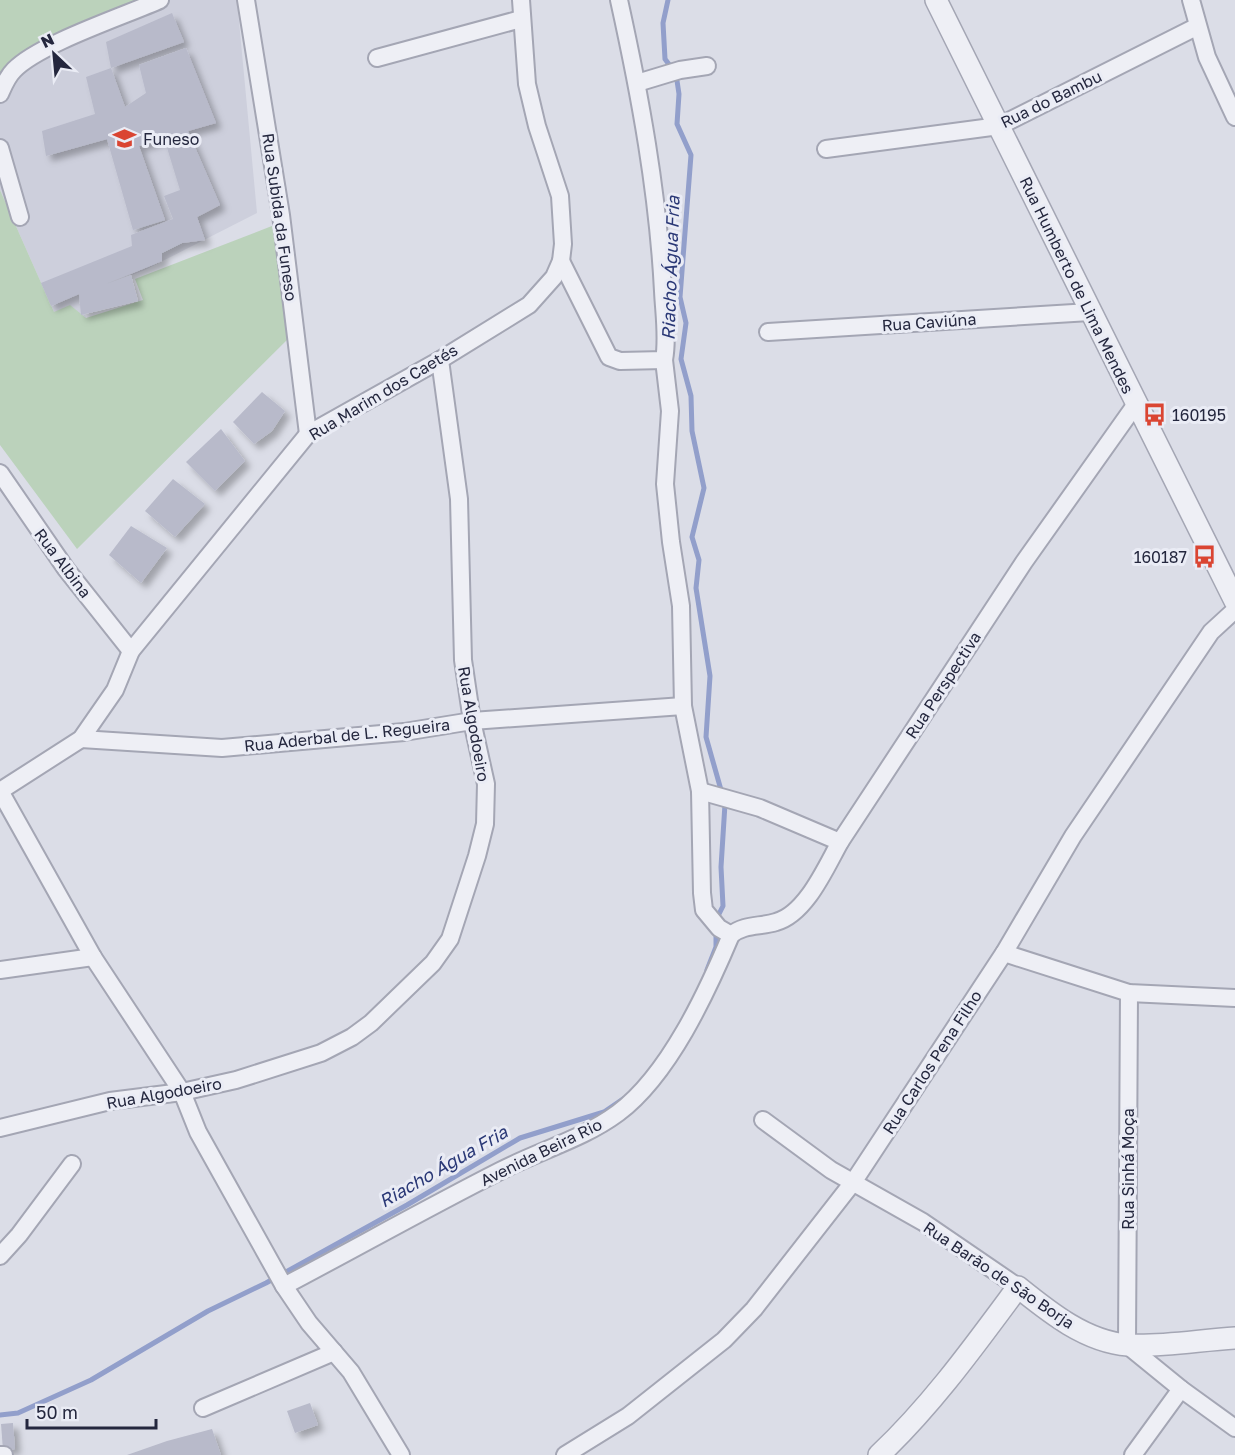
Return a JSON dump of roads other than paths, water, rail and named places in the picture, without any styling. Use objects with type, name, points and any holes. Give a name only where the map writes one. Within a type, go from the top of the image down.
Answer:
[{"type":"street","points":[[0,94],[7,78],[15,68],[38,52],[160,0]]},
{"type":"street","name":"Rua Subida da Funeso","points":[[246,0],[281,215],[308,434]]},
{"type":"street","name":"Rua Marim dos Caetés","points":[[0,791],[81,739],[115,690],[131,651],[308,434],[440,360],[529,305],[554,277],[561,261],[563,244],[560,196],[527,84],[521,0]]},
{"type":"street","points":[[619,0],[637,83],[662,266],[664,360],[670,411],[665,484],[681,606],[683,706],[704,792],[704,910],[725,932]]},
{"type":"street","name":"Rua Humberto de Lima Mendes","points":[[936,0],[1235,601]]},
{"type":"street","points":[[1191,0],[1196,27],[1211,68],[1235,117]]},
{"type":"street","points":[[377,58],[521,19]]},
{"type":"street","name":"Rua do Bambu","points":[[826,149],[999,126],[1196,27]]},
{"type":"street","points":[[637,83],[680,70],[706,66]]},
{"type":"street","points":[[0,148],[20,217]]},
{"type":"street","points":[[561,261],[609,357],[620,361],[664,360]]},
{"type":"street","name":"Rua Caviúna","points":[[768,332],[1090,312]]},
{"type":"street","name":"Rua Algodoeiro","points":[[0,1128],[110,1101],[182,1092],[265,1072],[321,1053],[352,1037],[370,1023],[433,963],[450,939],[485,824],[486,784],[472,721],[463,660],[459,499],[440,360]]},
{"type":"street","name":"Rua Perspectiva","points":[[725,932],[778,922],[788,916],[815,887],[840,842],[1024,562],[1136,404]]},
{"type":"street","name":"Rua Albina","points":[[0,473],[66,569],[131,651]]},
{"type":"street","name":"Rua Carlos Pena Filho","points":[[565,1455],[628,1416],[724,1340],[754,1309],[854,1181],[1004,953],[1073,836],[1211,632],[1235,610]]},
{"type":"street","name":"Rua Aderbal de L. Regueira","points":[[81,739],[222,748],[404,732],[472,721],[683,706]]},
{"type":"street","points":[[0,791],[6,812],[93,957],[182,1092],[198,1132],[284,1286],[309,1323],[368,1398],[401,1455]]},
{"type":"street","points":[[704,792],[732,799],[840,842]]},
{"type":"street","name":"Avenida Beira Rio","points":[[284,1286],[501,1170],[583,1133],[618,1113],[661,1066],[686,1028],[725,932]]},
{"type":"street","points":[[1004,953],[1129,993],[1235,998]]},
{"type":"street","points":[[0,970],[93,957]]},
{"type":"street","name":"Rua Sinhá Moça","points":[[1127,1345],[1129,993]]},
{"type":"street","name":"Rua Barão de São Borja","points":[[763,1120],[824,1166],[923,1222],[1018,1287],[1054,1315],[1076,1328],[1127,1345],[1180,1389],[1235,1428]]},
{"type":"street","points":[[0,1256],[19,1235],[72,1164]]},
{"type":"street","points":[[879,1455],[900,1435],[964,1360],[1018,1287]]},
{"type":"street","points":[[1127,1345],[1235,1338]]},
{"type":"street","points":[[203,1408],[334,1352]]},
{"type":"street","points":[[1133,1455],[1180,1389]]},
{"type":"waterway","name":"Riacho Água Fria","points":[[668,0],[663,23],[665,59],[676,74],[679,94],[677,124],[691,155],[680,297],[686,323],[681,359],[691,396],[692,431],[704,488],[692,537],[699,560],[696,588],[710,676],[706,737],[725,804],[721,867],[723,906],[716,920]]},
{"type":"waterway","name":"Riacho Água Fria","points":[[707,970],[716,947],[716,930]]},
{"type":"waterway","name":"Riacho Água Fria","points":[[0,1415],[18,1413],[91,1380],[208,1311],[266,1283],[407,1205],[520,1138],[604,1112],[623,1099]]},
{"type":"place","name":"Funeso","points":[[125,139]]},
{"type":"place","name":"160195","points":[[1154,415]]},
{"type":"place","name":"160187","points":[[1205,557]]}]
